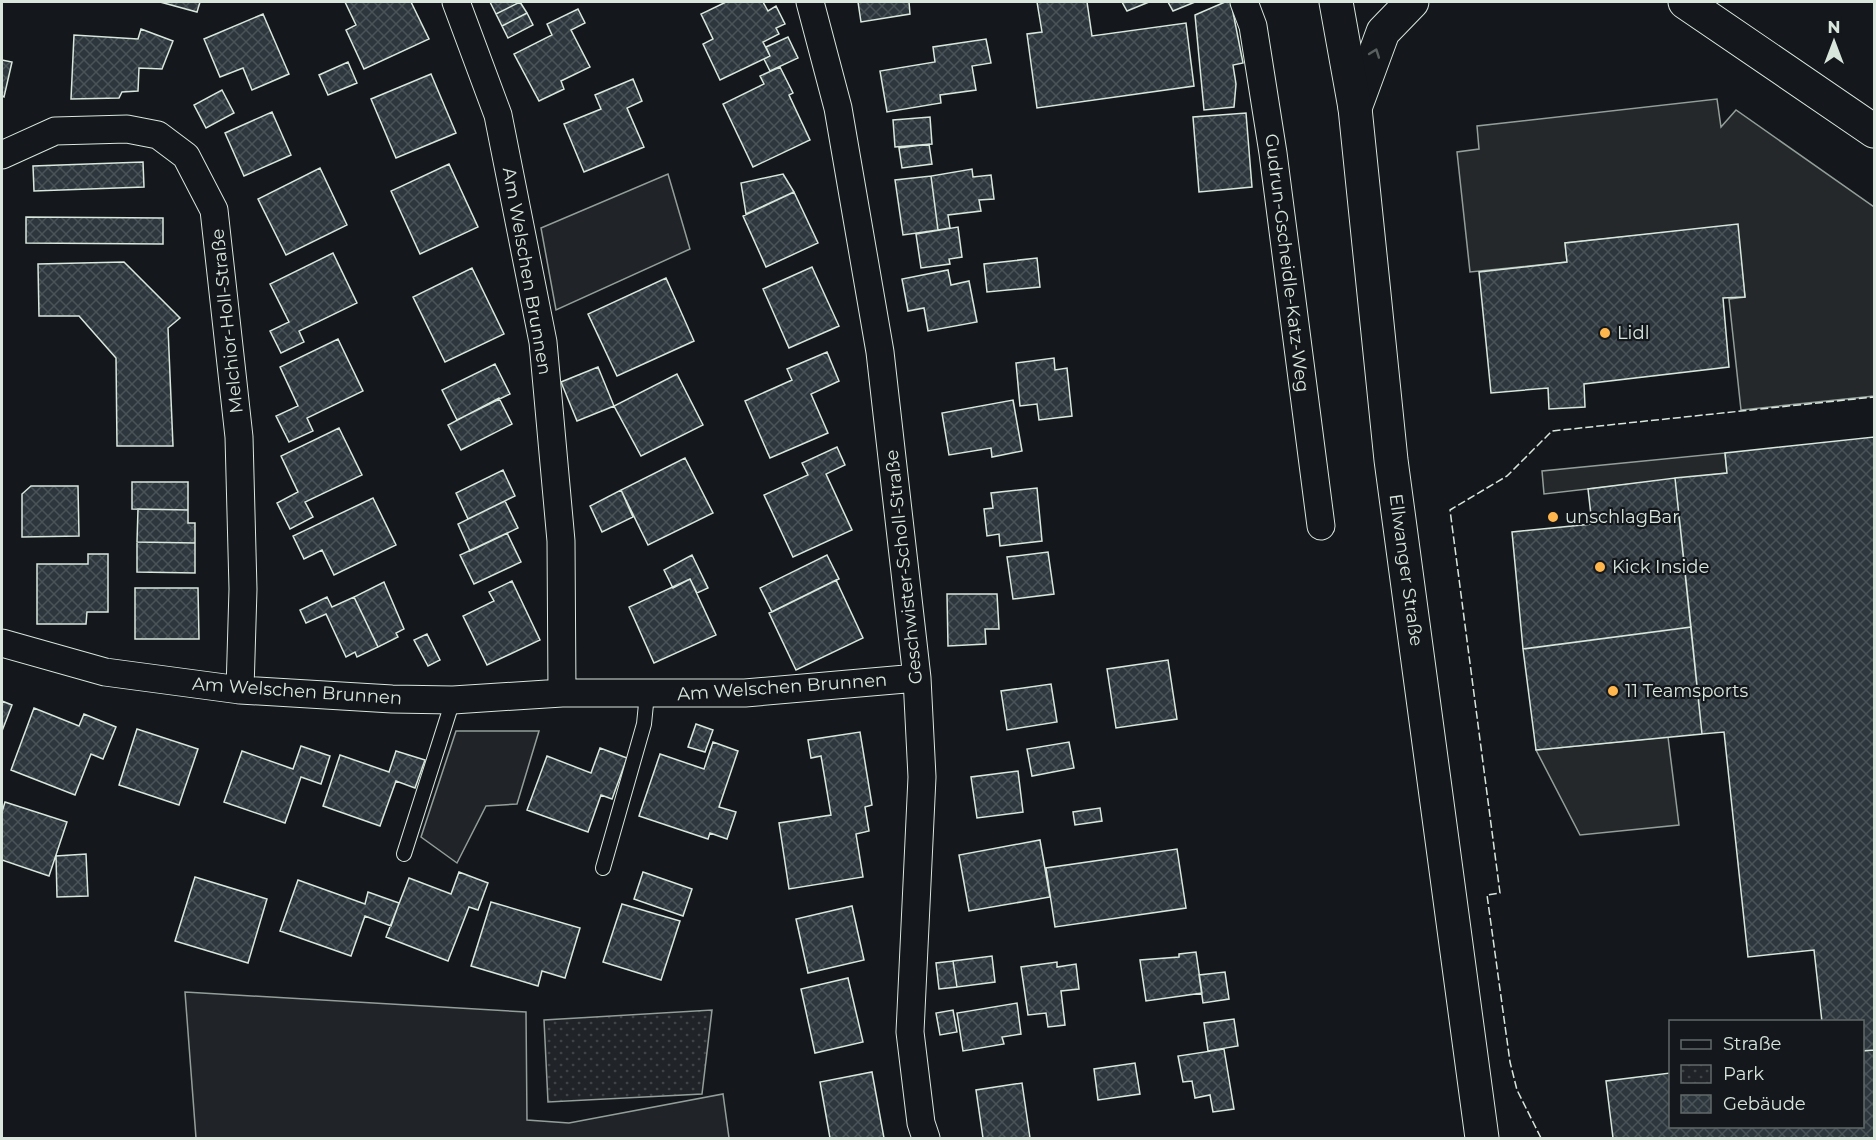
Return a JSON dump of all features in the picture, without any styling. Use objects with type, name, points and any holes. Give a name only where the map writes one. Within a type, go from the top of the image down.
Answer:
[{"type":"main road","name":"Ellwanger Straße","points":[[1336,2],[1355,108],[1391,460],[1482,1138]]},
{"type":"main road","points":[[1355,108],[1383,32],[1412,2]]},
{"type":"main road","points":[[1685,2],[1875,131]]},
{"type":"street","name":"Am Welschen Brunnen","points":[[456,2],[498,115],[543,342],[561,541],[562,693]]},
{"type":"street","name":"Geschwister-Scholl-Straße","points":[[810,2],[838,108],[880,352],[916,678],[922,777],[910,1032],[921,1123],[926,1138]]},
{"type":"street","name":"Gudrun-Gscheidle-Katz-Weg","points":[[1244,2],[1253,26],[1271,141],[1321,526]]},
{"type":"street","name":"Melchior-Holl-Straße","points":[[2,155],[55,130],[127,129],[158,135],[186,156],[214,210],[239,437],[243,589],[240,690]]},
{"type":"street","name":"Am Welschen Brunnen","points":[[2,643],[105,672],[240,690],[453,700],[562,693],[745,693],[916,678]]},
{"type":"lane","points":[[603,868],[644,724],[647,694]]},
{"type":"lane","points":[[404,854],[453,700]]},
{"type":"green space","points":[[668,174],[690,249],[556,310],[541,228]]},
{"type":"green space","points":[[456,731],[539,731],[517,804],[486,806],[457,863],[421,837]]},
{"type":"green space","points":[[185,992],[526,1012],[527,1120],[569,1123],[723,1094],[729,1138],[196,1138]]},
{"type":"green space","points":[[712,1010],[702,1094],[548,1102],[544,1020]]},
{"type":"shaded area","points":[[1717,99],[1721,127],[1736,110],[1874,207],[1874,396],[1741,410],[1729,299],[1745,297],[1737,225],[1565,243],[1567,262],[1470,272],[1457,152],[1479,149],[1477,126]]},
{"type":"shaded area","points":[[1725,453],[1727,473],[1544,494],[1542,471]]},
{"type":"shaded area","points":[[1668,737],[1679,825],[1580,835],[1536,750]]},
{"type":"building","points":[[160,2],[200,2],[197,12]]},
{"type":"building","points":[[345,2],[411,2],[429,39],[364,69],[346,30],[356,25]]},
{"type":"building","points":[[490,2],[520,2],[496,14]]},
{"type":"building","points":[[520,2],[527,13],[502,26],[496,14]]},
{"type":"building","points":[[726,2],[763,2],[768,11],[776,6],[785,24],[776,28],[779,34],[763,42],[770,56],[720,80],[703,44],[713,39],[701,14]]},
{"type":"building","points":[[858,2],[909,2],[910,14],[861,22]]},
{"type":"building","points":[[1037,2],[1087,2],[1092,36],[1186,23],[1194,86],[1037,108],[1027,34],[1042,32]]},
{"type":"building","points":[[1122,2],[1149,2],[1127,11]]},
{"type":"building","points":[[1168,2],[1195,2],[1173,11]]},
{"type":"building","points":[[1225,2],[1231,2],[1243,63],[1233,65],[1236,84],[1234,107],[1204,110],[1195,15]]},
{"type":"building","points":[[578,9],[585,23],[571,30],[590,67],[561,81],[564,89],[539,101],[514,54],[552,35],[547,24]]},
{"type":"building","points":[[527,13],[533,25],[508,38],[502,26]]},
{"type":"building","points":[[263,14],[289,74],[252,90],[243,68],[220,77],[204,39]]},
{"type":"building","points":[[141,29],[173,41],[162,69],[139,68],[138,91],[122,92],[119,98],[71,99],[74,35],[138,39]]},
{"type":"building","points":[[788,37],[798,58],[770,71],[764,59],[770,56],[766,47]]},
{"type":"building","points":[[986,39],[991,63],[972,66],[976,90],[940,95],[941,103],[887,112],[880,71],[935,62],[933,47]]},
{"type":"building","points":[[2,60],[12,62],[4,97],[2,96]]},
{"type":"building","points":[[348,62],[357,83],[328,95],[319,75]]},
{"type":"building","points":[[780,67],[793,93],[789,95],[810,140],[753,167],[723,104],[764,84],[760,76]]},
{"type":"building","points":[[431,74],[456,133],[396,158],[371,99]]},
{"type":"building","points":[[633,79],[642,101],[627,108],[644,147],[584,172],[564,124],[601,109],[595,95]]},
{"type":"building","points":[[222,90],[234,113],[206,128],[194,105]]},
{"type":"building","points":[[272,112],[291,155],[244,176],[225,133]]},
{"type":"building","points":[[1246,113],[1252,187],[1199,192],[1193,117]]},
{"type":"building","points":[[930,117],[932,144],[895,147],[893,120]]},
{"type":"building","points":[[929,144],[932,164],[902,168],[899,148]]},
{"type":"building","points":[[143,162],[144,187],[34,191],[33,166]]},
{"type":"building","points":[[449,164],[478,227],[420,254],[391,191]]},
{"type":"building","points":[[320,168],[347,225],[286,255],[258,199]]},
{"type":"building","points":[[972,169],[973,177],[991,175],[994,199],[979,200],[981,211],[948,215],[950,228],[938,230],[931,176]]},
{"type":"building","points":[[783,174],[794,192],[746,214],[741,183]]},
{"type":"building","points":[[931,176],[938,230],[903,235],[895,180]]},
{"type":"building","points":[[794,192],[818,243],[766,267],[743,216]]},
{"type":"building","points":[[26,217],[163,218],[163,244],[26,243]]},
{"type":"building","name":"Lidl","points":[[1738,224],[1745,297],[1723,298],[1729,367],[1584,384],[1585,407],[1549,409],[1548,388],[1491,393],[1479,272],[1567,262],[1565,243]]},
{"type":"building","points":[[958,227],[962,257],[949,259],[950,264],[921,268],[916,234]]},
{"type":"building","points":[[333,253],[357,303],[299,331],[304,342],[281,353],[270,331],[289,322],[270,284]]},
{"type":"building","points":[[1037,258],[1040,287],[987,292],[984,264]]},
{"type":"building","points":[[124,262],[180,318],[168,328],[173,446],[117,446],[116,358],[79,316],[39,316],[38,264]]},
{"type":"building","points":[[812,267],[839,326],[789,348],[763,289]]},
{"type":"building","points":[[472,268],[504,334],[445,362],[413,297]]},
{"type":"building","points":[[948,270],[951,285],[969,281],[977,322],[928,331],[924,308],[908,311],[902,279]]},
{"type":"building","points":[[666,278],[694,341],[617,376],[588,314]]},
{"type":"building","points":[[338,339],[363,391],[307,418],[313,431],[289,442],[276,416],[298,406],[280,367]]},
{"type":"building","points":[[827,352],[839,381],[811,394],[828,433],[770,458],[745,401],[792,380],[787,369]]},
{"type":"building","points":[[1054,358],[1055,370],[1067,368],[1072,416],[1039,420],[1037,404],[1020,406],[1016,363]]},
{"type":"building","points":[[495,364],[510,394],[457,420],[442,390]]},
{"type":"building","points":[[598,367],[614,406],[577,421],[561,382]]},
{"type":"building","points":[[677,374],[703,425],[641,456],[614,406]]},
{"type":"building","points":[[499,398],[512,424],[461,450],[448,425]]},
{"type":"building","points":[[1013,400],[1022,451],[992,457],[991,448],[949,455],[942,413]]},
{"type":"building","points":[[339,428],[362,475],[305,502],[313,517],[290,529],[277,503],[298,492],[281,456]]},
{"type":"building","points":[[1874,437],[1874,1050],[1864,1051],[1864,1020],[1822,1020],[1814,950],[1748,957],[1724,732],[1702,734],[1675,478],[1727,473],[1725,453]]},
{"type":"building","points":[[837,447],[845,465],[826,474],[852,530],[793,557],[764,495],[808,475],[802,463]]},
{"type":"building","points":[[685,458],[713,513],[648,545],[621,490]]},
{"type":"building","points":[[503,470],[515,496],[468,519],[456,493]]},
{"type":"building","name":"Kick Inside","points":[[1675,478],[1691,627],[1523,649],[1512,532],[1592,524],[1588,489]]},
{"type":"building","points":[[132,482],[188,482],[188,510],[132,509]]},
{"type":"building","points":[[31,486],[78,486],[79,536],[22,537],[22,494]]},
{"type":"building","points":[[1037,488],[1042,541],[1000,546],[999,534],[987,536],[984,509],[993,508],[991,493]]},
{"type":"building","points":[[621,490],[633,517],[602,532],[590,506]]},
{"type":"building","points":[[373,498],[396,545],[334,575],[322,550],[304,559],[293,536]]},
{"type":"building","points":[[505,501],[518,528],[470,551],[458,524]]},
{"type":"building","points":[[138,509],[188,510],[188,523],[195,523],[195,543],[137,542]]},
{"type":"building","points":[[507,533],[521,562],[474,584],[460,555]]},
{"type":"building","points":[[137,542],[195,543],[195,573],[137,572]]},
{"type":"building","points":[[1048,552],[1054,594],[1013,599],[1007,557]]},
{"type":"building","points":[[88,554],[108,554],[108,612],[87,612],[86,624],[37,624],[37,564],[88,564]]},
{"type":"building","points":[[692,555],[708,588],[697,593],[690,579],[673,588],[664,570]]},
{"type":"building","points":[[827,555],[839,579],[772,612],[760,588]]},
{"type":"building","points":[[690,579],[716,635],[654,663],[629,607]]},
{"type":"building","points":[[836,580],[863,638],[796,670],[769,613]]},
{"type":"building","points":[[512,581],[540,640],[487,665],[463,616],[494,601],[489,592]]},
{"type":"building","points":[[384,582],[404,629],[396,633],[398,637],[378,647],[354,597]]},
{"type":"building","points":[[135,588],[198,588],[199,639],[135,639]]},
{"type":"building","points":[[947,594],[997,594],[999,629],[985,629],[986,644],[948,646]]},
{"type":"building","points":[[327,597],[332,607],[354,597],[378,647],[357,657],[355,652],[346,657],[326,614],[306,623],[300,610]]},
{"type":"building","name":"11 Teamsports","points":[[1691,627],[1702,734],[1536,750],[1523,649]]},
{"type":"building","points":[[427,634],[440,660],[428,666],[414,640]]},
{"type":"building","points":[[1168,660],[1177,719],[1116,728],[1107,669]]},
{"type":"building","points":[[1051,684],[1057,722],[1007,730],[1001,691]]},
{"type":"building","points":[[2,701],[12,705],[2,731]]},
{"type":"building","points":[[34,708],[79,726],[84,714],[116,727],[103,759],[91,754],[75,795],[11,770]]},
{"type":"building","points":[[696,724],[713,730],[705,752],[688,747]]},
{"type":"building","points":[[137,729],[198,749],[179,805],[119,785]]},
{"type":"building","points":[[860,732],[872,805],[865,807],[869,831],[856,834],[863,877],[789,889],[779,823],[831,815],[821,756],[811,758],[808,740]]},
{"type":"building","points":[[713,742],[738,751],[719,807],[736,812],[727,839],[710,833],[708,839],[639,816],[660,754],[704,769]]},
{"type":"building","points":[[1069,742],[1074,768],[1032,776],[1027,749]]},
{"type":"building","points":[[301,746],[330,756],[321,784],[301,777],[285,823],[224,802],[242,751],[293,769]]},
{"type":"building","points":[[600,748],[627,758],[612,799],[601,795],[588,832],[527,810],[547,756],[591,773]]},
{"type":"building","points":[[396,751],[425,760],[415,788],[396,781],[380,826],[323,806],[340,755],[389,772]]},
{"type":"building","points":[[1018,771],[1023,812],[977,818],[971,777]]},
{"type":"building","points":[[5,802],[67,822],[49,876],[2,860],[2,812]]},
{"type":"building","points":[[1100,808],[1102,821],[1075,825],[1073,812]]},
{"type":"building","points":[[1040,840],[1050,897],[969,911],[959,855]]},
{"type":"building","points":[[1177,849],[1186,908],[1055,927],[1046,868]]},
{"type":"building","points":[[86,854],[88,896],[57,897],[56,856]]},
{"type":"building","points":[[459,872],[488,883],[478,910],[469,907],[448,961],[386,937],[409,878],[451,894]]},
{"type":"building","points":[[643,872],[692,889],[683,916],[634,899]]},
{"type":"building","points":[[195,877],[267,899],[248,963],[175,941]]},
{"type":"building","points":[[298,880],[365,904],[368,892],[399,903],[391,926],[365,916],[351,956],[280,931]]},
{"type":"building","points":[[491,902],[580,928],[565,978],[542,971],[538,986],[471,966]]},
{"type":"building","points":[[622,904],[680,921],[661,980],[603,962]]},
{"type":"building","points":[[852,906],[864,960],[808,973],[796,919]]},
{"type":"building","points":[[1196,952],[1202,993],[1146,1001],[1140,960],[1179,957],[1179,954]]},
{"type":"building","points":[[992,956],[995,982],[957,987],[953,961]]},
{"type":"building","points":[[953,961],[957,987],[939,989],[936,963]]},
{"type":"building","points":[[1057,962],[1057,967],[1076,964],[1079,989],[1061,991],[1065,1025],[1048,1027],[1046,1013],[1028,1015],[1021,967]]},
{"type":"building","points":[[1225,972],[1229,999],[1203,1003],[1199,975]]},
{"type":"building","points":[[848,978],[863,1042],[815,1053],[801,989]]},
{"type":"building","points":[[1017,1003],[1021,1034],[1002,1037],[1004,1044],[963,1051],[957,1013]]},
{"type":"building","points":[[953,1010],[957,1032],[940,1035],[936,1013]]},
{"type":"building","points":[[1234,1019],[1238,1046],[1208,1051],[1204,1023]]},
{"type":"building","points":[[1224,1049],[1234,1109],[1213,1112],[1210,1095],[1195,1098],[1192,1081],[1183,1082],[1178,1056]]},
{"type":"building","points":[[1874,1050],[1874,1138],[1613,1138],[1606,1081],[1669,1073],[1669,1128],[1864,1128],[1864,1051]]},
{"type":"building","points":[[1135,1063],[1140,1094],[1098,1100],[1094,1069]]},
{"type":"building","points":[[872,1072],[884,1138],[830,1138],[820,1082]]},
{"type":"building","points":[[1022,1083],[1030,1138],[983,1138],[976,1090]]},
{"type":"fence","points":[[1541,1138],[1517,1090],[1510,1062],[1487,895],[1500,893],[1450,510],[1507,476],[1552,431],[1874,397]]},
{"type":"place","name":"Lidl","points":[[1605,333]]},
{"type":"place","name":"unschlagBar","points":[[1553,517]]},
{"type":"place","name":"Kick Inside","points":[[1600,567]]},
{"type":"place","name":"11 Teamsports","points":[[1613,691]]}]
